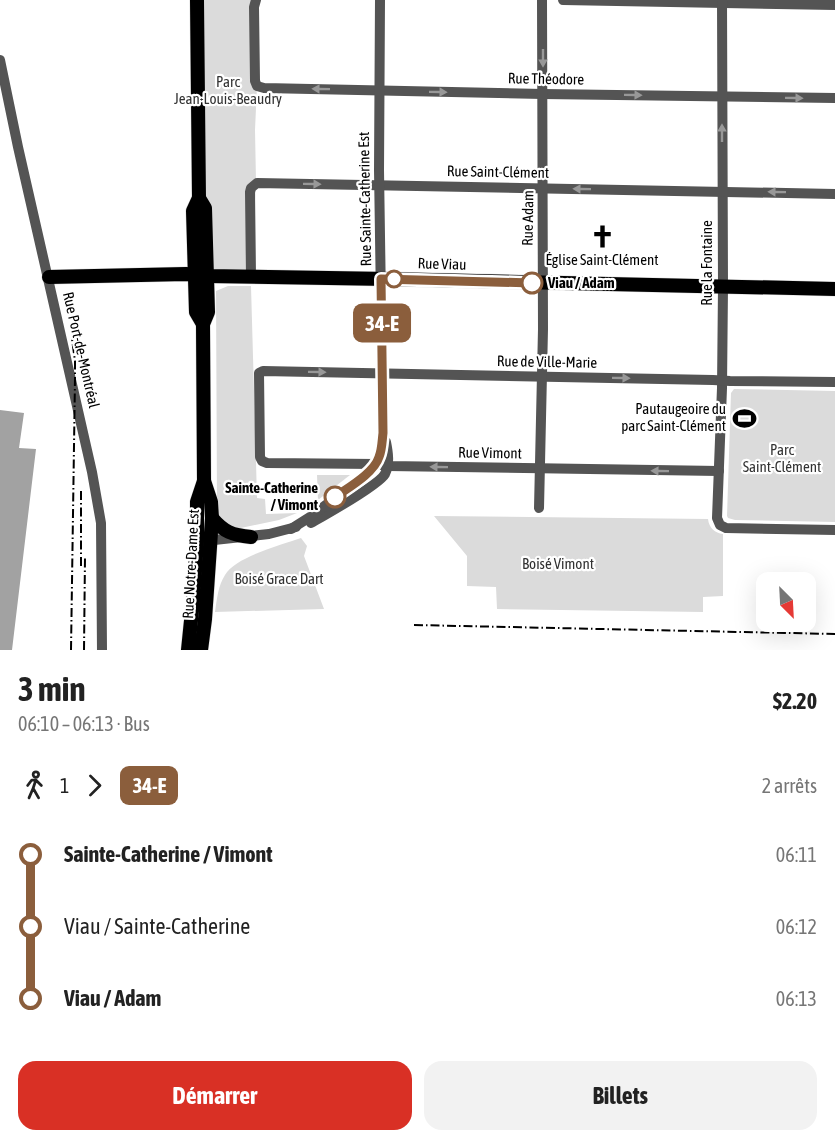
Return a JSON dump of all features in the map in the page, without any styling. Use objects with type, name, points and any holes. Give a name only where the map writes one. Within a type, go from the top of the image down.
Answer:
[{"type":"main road","name":"Rue Notre-Dame Est","points":[[188,650],[204,541],[212,518],[211,502],[204,481],[203,324],[208,312],[202,276],[205,208],[199,198],[197,0]]},
{"type":"main road","name":"Rue Viau","points":[[49,277],[251,276],[835,289]]},
{"type":"main road","name":"Rue Notre-Dame Est","points":[[201,650],[207,599],[204,541],[197,502],[204,481]]},
{"type":"main road","points":[[212,518],[219,527],[226,531],[251,537]]},
{"type":"street","name":"Rue Théodore","points":[[256,0],[254,7],[255,81],[257,86],[264,88],[835,98]]},
{"type":"street","name":"Rue Sainte-Catherine Est","points":[[376,464],[380,456],[383,433],[379,185],[380,0]]},
{"type":"street","name":"Rue Adam","points":[[538,508],[543,189],[542,0]]},
{"type":"street","points":[[563,0],[722,1],[835,5]]},
{"type":"street","name":"Rue la Fontaine","points":[[722,1],[723,287],[717,518],[720,525],[726,528],[835,530]]},
{"type":"street","name":"Rue Port-de-Montréal","points":[[0,60],[90,462],[100,523],[102,650]]},
{"type":"street","name":"Rue Saint-Clément","points":[[251,276],[250,192],[254,185],[260,183],[835,194]]},
{"type":"street","name":"Rue de Ville-Marie","points":[[262,461],[260,457],[259,373],[263,371],[835,382]]},
{"type":"street","name":"Rue Sainte-Catherine Est","points":[[383,433],[388,466]]},
{"type":"street","name":"Rue Vimont","points":[[262,461],[267,463],[388,466],[719,471]]},
{"type":"street","points":[[291,529],[368,473],[376,464]]},
{"type":"street","points":[[204,541],[251,537],[307,525],[384,477],[388,466]]},
{"type":"green space","name":"Parc Jean-Louis-Beaudry","points":[[197,0],[257,0],[256,182],[251,276],[208,276]]},
{"type":"green space","points":[[228,286],[251,286],[257,498],[265,499],[266,514],[297,513],[279,520],[236,529],[230,528],[217,515],[216,291]]},
{"type":"green space","name":"Parc Saint-Clément","points":[[734,389],[835,391],[835,522],[728,518],[731,393]]},
{"type":"green space","points":[[317,475],[350,475],[318,500]]},
{"type":"green space","name":"Boisé Vimont","points":[[434,516],[708,519],[713,530],[723,534],[723,596],[703,597],[703,612],[497,609],[496,587],[467,586],[467,556]]},
{"type":"green space","name":"Boisé Grace Dart","points":[[301,538],[307,546],[304,556],[324,609],[215,612],[221,584],[230,569],[259,552]]},
{"type":"shaded area","points":[[0,410],[24,413],[19,448],[36,449],[12,650],[0,650]]},
{"type":"railway","points":[[71,650],[75,378],[72,339]]},
{"type":"railway","points":[[81,491],[81,566]]},
{"type":"railway","points":[[84,650],[85,557]]},
{"type":"railway","points":[[414,625],[835,634]]},
{"type":"bus line","name":"34-E","points":[[335,497],[368,473],[380,456],[383,433],[381,279],[532,283]]},
{"type":"place","name":"Église Saint-Clément","points":[[602,236]]},
{"type":"place","name":"Viau / Adam","points":[[532,283]]},
{"type":"place","name":"Pautaugeoire du parc Saint-Clément","points":[[744,418]]},
{"type":"place","name":"Sainte-Catherine / Vimont","points":[[335,497]]}]
